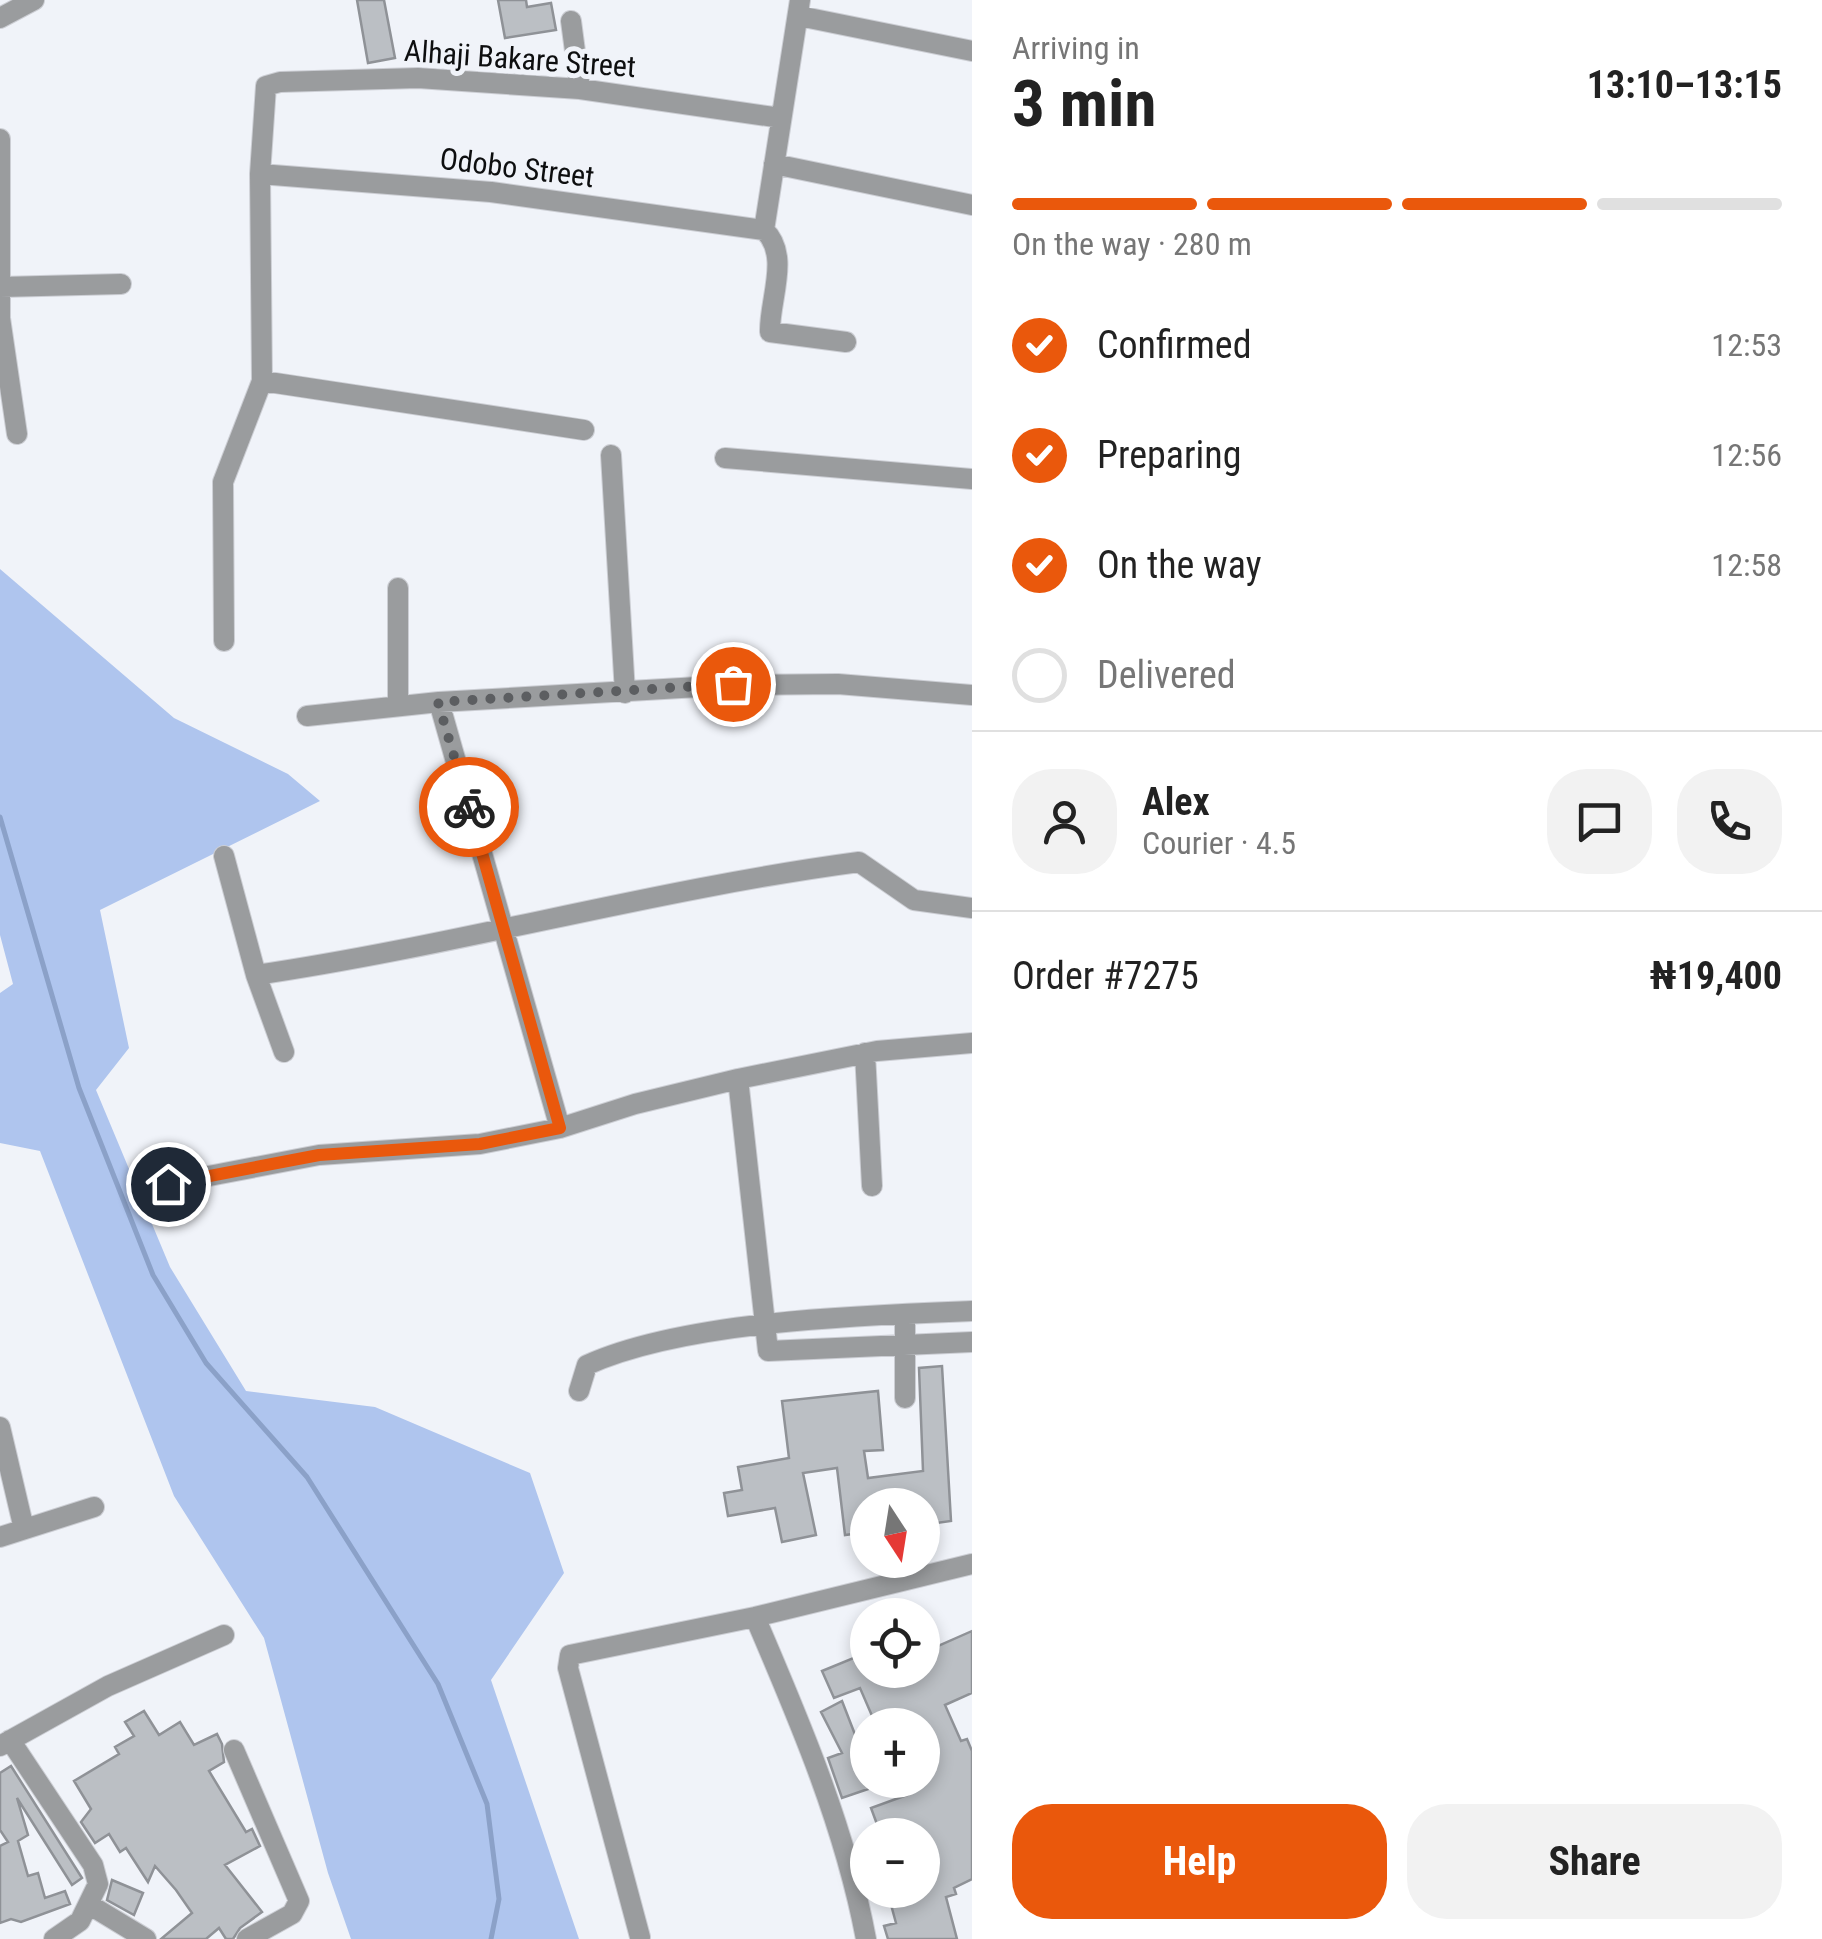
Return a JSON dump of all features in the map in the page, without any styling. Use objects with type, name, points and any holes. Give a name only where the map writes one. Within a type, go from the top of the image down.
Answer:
[{"type":"street","points":[[0,18],[34,0]]},
{"type":"street","points":[[846,342],[770,332],[777,255],[773,238],[764,230],[800,8],[972,51]]},
{"type":"street","points":[[570,22],[580,89]]},
{"type":"street","name":"Alhaji Bakare Street","points":[[260,174],[266,86],[280,82],[418,78],[580,89],[781,118]]},
{"type":"street","points":[[0,138],[0,318],[18,434]]},
{"type":"street","points":[[774,164],[972,205]]},
{"type":"street","points":[[224,641],[224,482],[262,382],[260,174]]},
{"type":"street","name":"Odobo Street","points":[[260,174],[491,192],[764,230]]},
{"type":"street","points":[[1,288],[121,284]]},
{"type":"street","points":[[262,382],[584,430]]},
{"type":"street","points":[[611,455],[625,694]]},
{"type":"street","points":[[725,458],[972,479]]},
{"type":"street","points":[[398,588],[398,706]]},
{"type":"street","points":[[307,716],[438,702],[625,694],[733,684],[838,684],[972,695]]},
{"type":"street","points":[[438,702],[505,925],[560,1128]]},
{"type":"street","points":[[224,856],[256,975],[284,1052]]},
{"type":"street","points":[[256,975],[391,953],[505,925],[757,874],[859,862],[879,871],[914,900],[972,908]]},
{"type":"street","points":[[168,1184],[319,1155],[480,1144],[560,1128],[738,1078],[865,1053],[972,1043]]},
{"type":"street","points":[[865,1053],[872,1186]]},
{"type":"street","points":[[738,1078],[768,1351],[972,1342]]},
{"type":"street","points":[[579,1391],[587,1366],[623,1349],[766,1326],[972,1311]]},
{"type":"street","points":[[905,1398],[906,1314]]},
{"type":"street","points":[[0,1427],[24,1529]]},
{"type":"street","points":[[0,1537],[94,1506]]},
{"type":"street","points":[[640,1936],[568,1668],[570,1655],[755,1617],[972,1564]]},
{"type":"street","points":[[755,1617],[807,1739],[856,1886],[866,1939]]},
{"type":"street","points":[[54,1939],[67,1933],[90,1905],[98,1884],[93,1865],[5,1743],[108,1686],[224,1635]]},
{"type":"street","points":[[234,1750],[299,1901],[292,1914],[248,1939]]},
{"type":"street","points":[[90,1905],[146,1939]]},
{"type":"shaded area","points":[[0,569],[174,718],[288,774],[320,801],[100,910],[129,1048],[96,1090],[170,1267],[246,1391],[375,1407],[530,1473],[564,1573],[491,1680],[579,1939],[351,1939],[328,1873],[264,1638],[174,1496],[40,1151],[0,1143],[0,993],[13,984],[0,935]]},
{"type":"building","points":[[357,0],[384,0],[395,58],[368,63]]},
{"type":"building","points":[[498,0],[526,0],[527,7],[551,3],[556,30],[505,38]]},
{"type":"building","points":[[942,1366],[951,1521],[940,1523],[940,1488],[850,1488],[850,1534],[845,1535],[837,1468],[803,1473],[816,1535],[782,1542],[775,1508],[728,1516],[724,1493],[742,1490],[738,1467],[789,1458],[782,1401],[878,1391],[883,1450],[864,1451],[868,1478],[923,1471],[919,1368]]},
{"type":"building","points":[[972,1631],[972,1693],[945,1705],[961,1741],[967,1739],[972,1751],[972,1879],[954,1888],[956,1894],[946,1897],[957,1939],[888,1939],[884,1926],[896,1923],[892,1908],[940,1908],[940,1818],[875,1818],[871,1808],[899,1798],[940,1798],[940,1708],[869,1708],[860,1688],[940,1688],[940,1645]]},
{"type":"building","points":[[850,1659],[850,1688],[860,1688],[834,1698],[822,1671]]},
{"type":"building","points":[[842,1701],[850,1722],[850,1795],[842,1798],[828,1758],[842,1753],[821,1712]]},
{"type":"building","points":[[144,1711],[159,1735],[180,1722],[194,1745],[217,1734],[222,1744],[224,1762],[209,1771],[246,1832],[252,1829],[260,1846],[225,1865],[262,1912],[240,1928],[233,1939],[226,1939],[219,1928],[206,1939],[161,1939],[192,1913],[155,1866],[148,1882],[126,1848],[120,1852],[109,1834],[95,1843],[81,1822],[91,1809],[74,1781],[119,1754],[115,1747],[134,1736],[125,1722]]},
{"type":"building","points":[[11,1766],[82,1878],[72,1885],[17,1798],[28,1835],[18,1841],[28,1876],[38,1873],[45,1898],[65,1891],[70,1904],[21,1922],[11,1919],[0,1923],[0,1846],[8,1842],[0,1830],[0,1773]]},
{"type":"building","points":[[112,1880],[143,1893],[134,1915],[107,1900]]},
{"type":"waterway","points":[[0,817],[79,1088],[153,1275],[206,1363],[307,1477],[438,1684],[487,1804],[499,1899],[491,1939]]},
{"type":"way so far","points":[[469,807],[438,702],[625,694],[733,684]]},
{"type":"route","points":[[168,1184],[319,1155],[480,1144],[560,1128],[469,807]]}]
